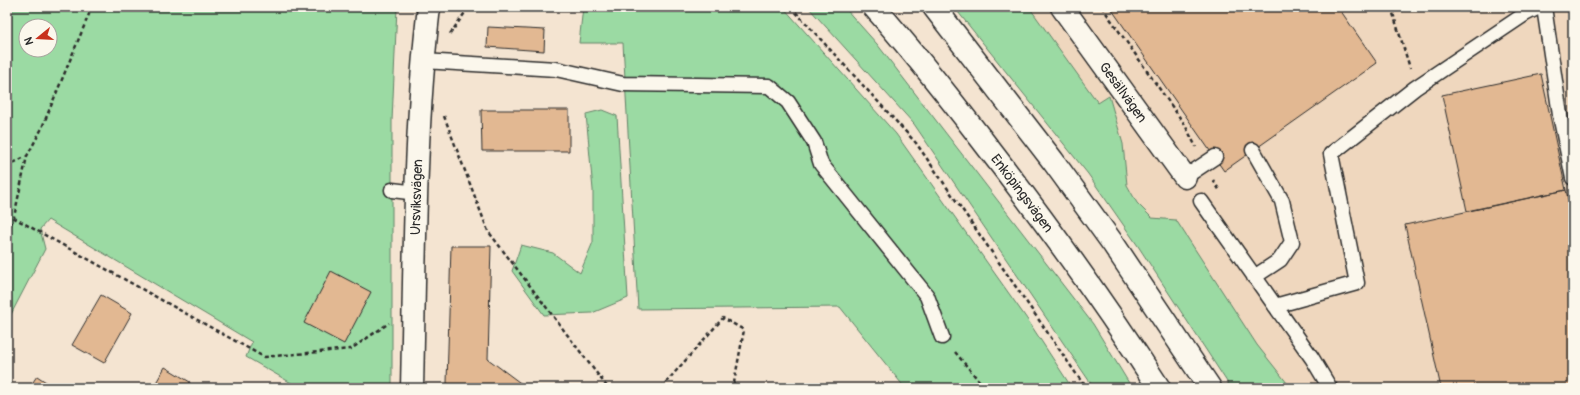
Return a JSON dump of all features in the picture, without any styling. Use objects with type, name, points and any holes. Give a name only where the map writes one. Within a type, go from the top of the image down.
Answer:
[{"type":"main road","name":"Ursviksvägen","points":[[412,388],[417,193],[423,61],[429,7]]},
{"type":"main road","name":"Enköpingsvägen","points":[[874,7],[907,44],[1026,196],[1134,349],[1159,388]]},
{"type":"main road","points":[[934,7],[1053,161],[1110,239],[1210,388]]},
{"type":"main road","name":"Gesällvägen","points":[[1062,7],[1185,177]]},
{"type":"lane","points":[[1275,306],[1357,283],[1331,154],[1416,88],[1525,14],[1539,7]]},
{"type":"lane","points":[[1544,7],[1560,115],[1573,178]]},
{"type":"lane","points":[[423,61],[499,64],[556,69],[622,84],[769,86],[788,102],[814,142],[821,164],[927,296],[942,337]]},
{"type":"lane","points":[[1253,150],[1282,201],[1292,242],[1280,260],[1254,277]]},
{"type":"lane","points":[[1185,177],[1210,160]]},
{"type":"lane","points":[[392,190],[417,193]]},
{"type":"lane","points":[[1201,201],[1312,358],[1330,388]]},
{"type":"path","points":[[7,232],[14,217],[27,156],[41,130],[92,7]]},
{"type":"path","points":[[791,7],[916,143],[1086,388]]},
{"type":"path","points":[[1102,7],[1210,160],[1223,197]]},
{"type":"path","points":[[1391,7],[1416,88]]},
{"type":"path","points":[[443,113],[488,231],[608,388]]},
{"type":"path","points":[[7,166],[27,156]]},
{"type":"path","points":[[7,214],[264,357],[350,349],[414,308]]},
{"type":"path","points":[[662,388],[723,318],[744,330],[733,388]]},
{"type":"path","points":[[942,337],[985,388]]},
{"type":"shaded area","points":[[1029,7],[1572,7],[1573,388],[1291,388],[1152,218],[1137,203],[1127,185],[1123,144],[1109,96],[1098,104]]},
{"type":"green space","points":[[7,7],[397,7],[392,121],[392,388],[300,388],[246,357],[252,342],[48,220],[40,229],[45,249],[7,322]]},
{"type":"green space","points":[[583,7],[783,7],[896,134],[1027,319],[1072,388],[905,388],[840,307],[638,309],[623,43],[579,43]]},
{"type":"green space","points":[[808,7],[844,7],[877,44],[1093,324],[1132,388],[1094,388],[914,124]]},
{"type":"green space","points":[[954,7],[1029,7],[1098,103],[1109,96],[1123,144],[1127,185],[1137,203],[1152,218],[1176,220],[1257,345],[1291,388],[1231,388],[1138,246],[1088,174]]},
{"type":"green space","points":[[602,110],[617,116],[628,298],[592,313],[544,315],[512,271],[521,245],[553,253],[580,273],[593,242],[593,190],[586,114]]},
{"type":"building","points":[[1110,7],[1338,7],[1377,63],[1224,171]]},
{"type":"building","points":[[488,27],[545,30],[544,51],[487,47]]},
{"type":"building","points":[[1541,74],[1566,190],[1467,211],[1442,95]]},
{"type":"building","points":[[481,110],[569,110],[569,151],[482,151]]},
{"type":"building","points":[[1566,190],[1573,220],[1573,388],[1441,388],[1405,225]]},
{"type":"building","points":[[451,246],[491,246],[488,359],[527,388],[453,388],[447,383]]},
{"type":"building","points":[[331,271],[371,292],[344,344],[304,323]]},
{"type":"building","points":[[101,295],[132,313],[104,363],[72,345]]},
{"type":"building","points":[[165,367],[190,382],[187,388],[153,388]]},
{"type":"building","points":[[37,376],[55,388],[29,388]]}]
